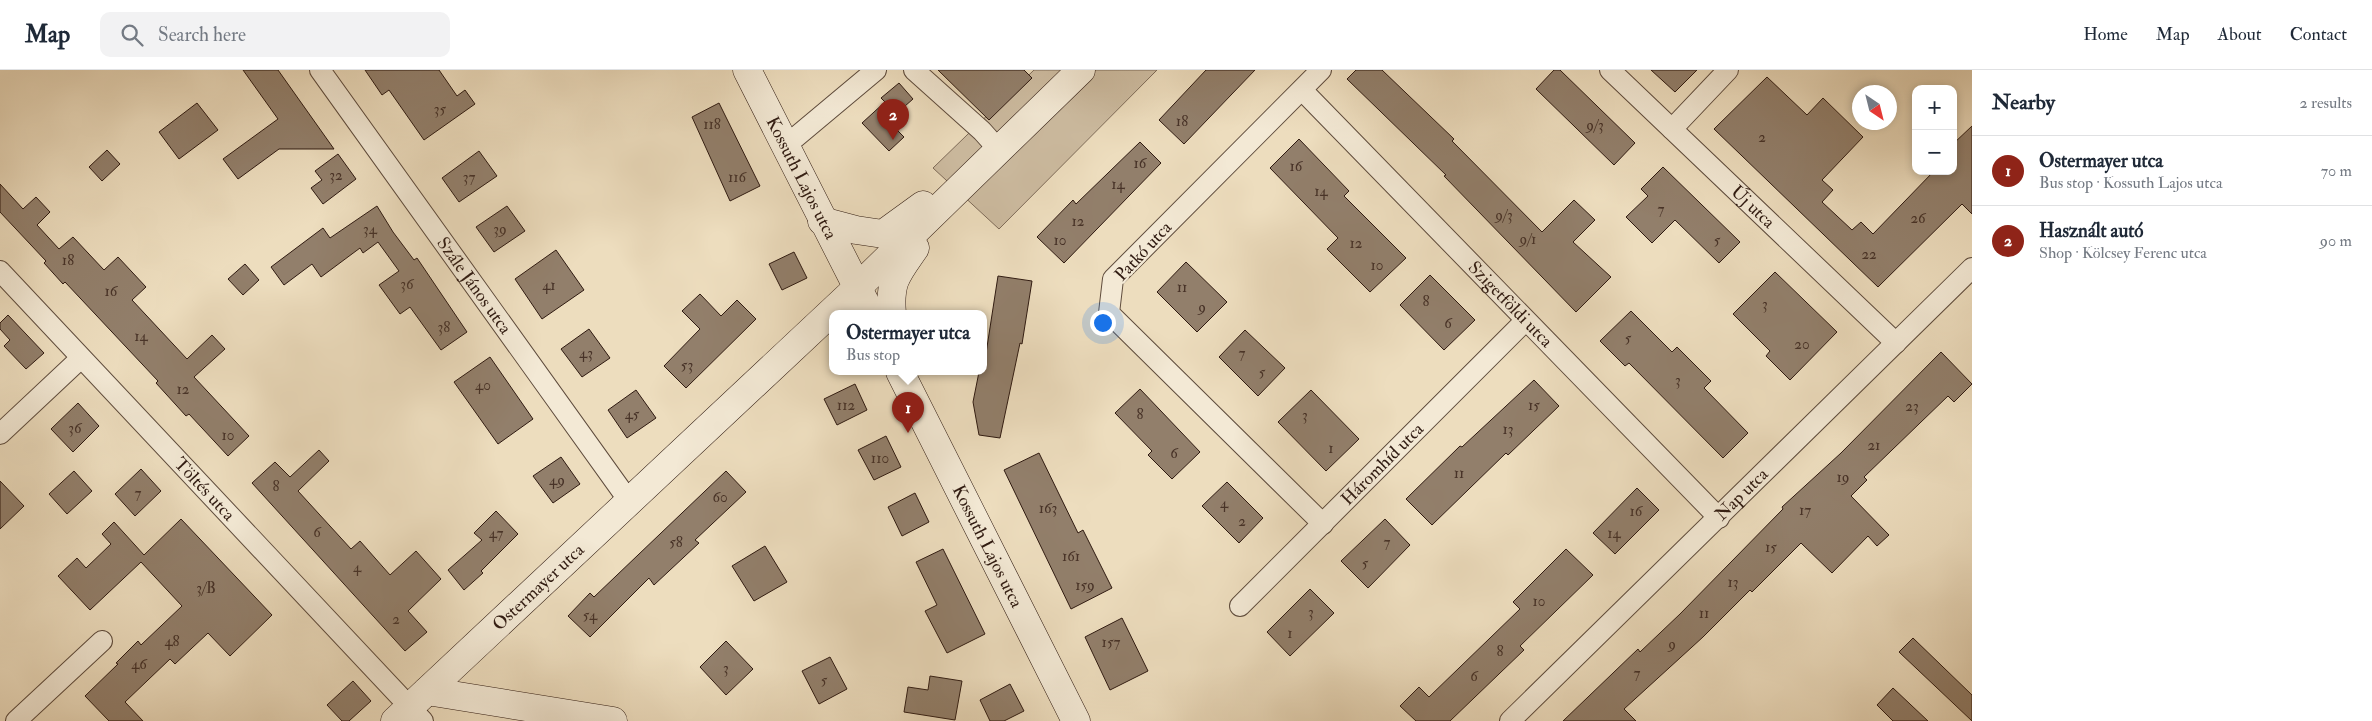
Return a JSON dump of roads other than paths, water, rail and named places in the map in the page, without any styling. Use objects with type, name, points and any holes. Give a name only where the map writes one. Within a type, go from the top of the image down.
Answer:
[{"type":"street","name":"Szále János utca","points":[[320,70],[629,501]]},
{"type":"street","name":"Kossuth Lajos utca","points":[[747,70],[868,310]]},
{"type":"street","points":[[784,146],[876,70]]},
{"type":"street","points":[[914,70],[990,140]]},
{"type":"street","points":[[822,221],[856,230],[883,234],[990,140],[1081,70]]},
{"type":"street","name":"Patkó utca","points":[[1321,70],[1113,279],[1109,313],[1323,524]]},
{"type":"street","name":"Új utca","points":[[1610,70],[1896,343]]},
{"type":"street","points":[[1672,128],[1728,70]]},
{"type":"street","name":"Szigetföldi utca","points":[[1302,90],[1719,518]]},
{"type":"street","name":"Ostermayer utca","points":[[833,310],[857,288],[990,140]]},
{"type":"street","points":[[892,310],[890,294],[896,275],[918,244],[968,188],[990,140]]},
{"type":"street","name":"Nap utca","points":[[1510,721],[1972,268]]},
{"type":"street","name":"Töltés utca","points":[[0,271],[414,710]]},
{"type":"street","name":"Ostermayer utca","points":[[414,710],[629,501],[829,314]]},
{"type":"street","name":"Háromhíd utca","points":[[1240,606],[1525,321]]},
{"type":"street","points":[[0,434],[81,358]]},
{"type":"street","name":"Kossuth Lajos utca","points":[[902,375],[1076,721]]},
{"type":"street","points":[[16,721],[102,641]]},
{"type":"street","points":[[414,710],[613,721]]},
{"type":"place","name":"Használt autó","points":[[893,140]]},
{"type":"place","name":"Ostermayer utca","points":[[908,433]]}]
